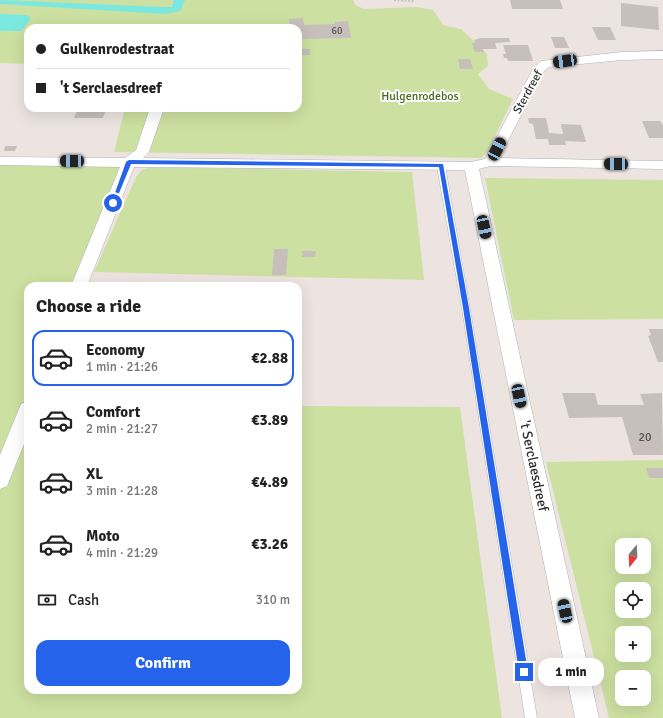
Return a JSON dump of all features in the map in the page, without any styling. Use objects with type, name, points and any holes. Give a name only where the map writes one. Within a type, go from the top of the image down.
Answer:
[{"type":"street","name":"Sterdreef","points":[[490,162],[538,69],[545,64],[622,56],[663,55]]},
{"type":"street","points":[[81,282],[129,162],[142,152],[156,112]]},
{"type":"street","points":[[0,160],[441,166],[471,166],[490,162],[663,165]]},
{"type":"street","name":"'t Serclaesdreef","points":[[471,166],[587,718]]},
{"type":"street","points":[[0,480],[24,419]]},
{"type":"lane","points":[[441,166],[466,308],[531,718]]},
{"type":"path","points":[[394,0],[415,1]]},
{"type":"green space","name":"Hulgenrodebos","points":[[0,0],[353,0],[355,5],[364,9],[416,7],[433,10],[443,25],[461,29],[487,54],[488,66],[478,74],[489,89],[513,99],[489,148],[482,158],[114,152],[124,112],[302,112],[302,24],[24,24],[24,64],[0,63]]},
{"type":"green space","points":[[0,161],[129,162],[85,282],[24,282],[24,694],[302,694],[302,406],[460,407],[502,718],[0,718]]},
{"type":"green space","points":[[152,167],[412,172],[424,280],[94,272],[136,177],[142,170]]},
{"type":"green space","points":[[485,178],[663,180],[663,319],[514,320]]},
{"type":"green space","points":[[663,460],[663,718],[609,718],[546,462]]},
{"type":"water","points":[[0,0],[172,7],[174,0],[185,0],[180,11],[165,14],[0,4]]},
{"type":"water","points":[[0,14],[26,15],[30,17],[30,20],[27,24],[24,24],[24,27],[21,31],[0,31]]},
{"type":"building","points":[[510,0],[560,0],[563,9],[512,9]]},
{"type":"building","points":[[621,3],[658,7],[659,30],[621,26]]},
{"type":"building","points":[[303,18],[304,25],[335,24],[335,22],[348,21],[351,38],[302,39],[302,24],[290,24],[289,19]]},
{"type":"building","points":[[592,27],[610,27],[616,40],[598,40]]},
{"type":"building","points":[[551,37],[564,37],[569,48],[555,48]]},
{"type":"building","points":[[480,38],[509,38],[510,42],[495,43],[497,49],[483,49],[484,52],[475,52],[472,43],[475,43],[474,40]]},
{"type":"building","points":[[503,45],[528,45],[533,61],[508,61],[507,58],[504,58],[503,54],[506,54]]},
{"type":"building","points":[[302,49],[310,49],[310,55],[302,55]]},
{"type":"building","points":[[458,59],[470,59],[473,69],[460,69]]},
{"type":"building","points":[[76,112],[105,112],[103,118],[74,118]]},
{"type":"building","points":[[528,118],[546,118],[549,133],[563,134],[561,124],[581,125],[586,142],[565,141],[566,145],[549,145],[548,139],[536,139],[533,124],[529,123]]},
{"type":"building","points":[[642,121],[660,121],[663,125],[663,138],[649,138]]},
{"type":"building","points":[[5,146],[17,146],[15,151],[4,151]]},
{"type":"building","points":[[274,249],[288,249],[286,275],[272,275]]},
{"type":"building","points":[[302,251],[316,251],[315,257],[302,257]]},
{"type":"building","points":[[649,329],[663,329],[663,362],[658,362],[648,336],[651,335]]},
{"type":"building","points":[[562,393],[595,393],[598,405],[644,405],[640,394],[662,393],[663,455],[633,455],[622,417],[569,418]]},
{"type":"building","points":[[646,468],[663,468],[663,478],[649,478]]},
{"type":"route","points":[[113,203],[129,162],[441,166],[466,308],[524,672]]}]
